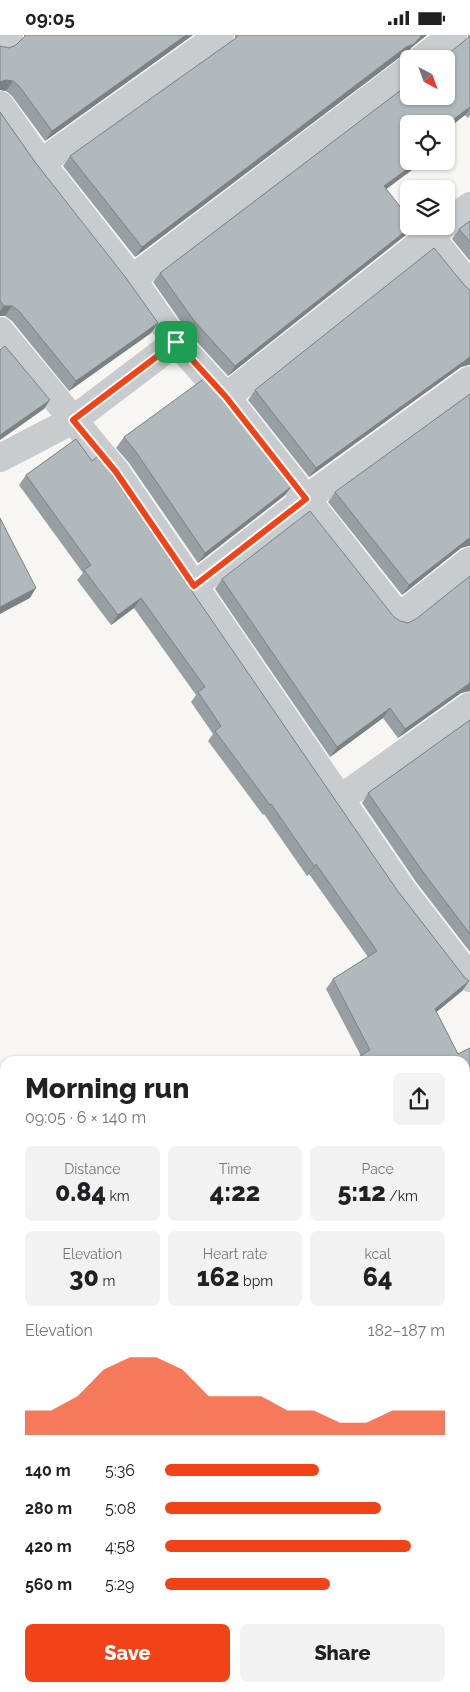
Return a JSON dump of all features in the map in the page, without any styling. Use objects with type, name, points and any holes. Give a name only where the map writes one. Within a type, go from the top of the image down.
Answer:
[{"type":"street","points":[[0,42],[10,35]]},
{"type":"street","points":[[41,163],[220,35]]},
{"type":"street","points":[[434,50],[453,35]]},
{"type":"street","points":[[132,279],[400,76]]},
{"type":"street","points":[[0,105],[41,163],[132,279],[176,342],[226,397],[399,617],[470,561]]},
{"type":"street","points":[[455,218],[470,206]]},
{"type":"street","points":[[226,397],[432,235]]},
{"type":"street","points":[[443,235],[470,286]]},
{"type":"street","points":[[0,331],[116,472],[403,891],[470,979]]},
{"type":"street","points":[[0,458],[73,420],[176,342]]},
{"type":"street","points":[[194,586],[306,499],[470,380]]},
{"type":"street","points":[[340,799],[470,706]]},
{"type":"building","points":[[26,35],[186,35],[52,131],[19,86],[13,81],[6,80],[0,82],[0,46],[9,48],[16,45]]},
{"type":"building","points":[[238,35],[422,35],[414,44],[400,50],[142,247],[70,156]]},
{"type":"building","points":[[470,37],[470,107],[455,118],[455,115],[400,115],[400,170],[406,170],[384,186],[400,206],[401,235],[235,366],[195,322],[160,273],[400,91],[400,105],[455,105],[455,50],[453,50]]},
{"type":"building","points":[[0,112],[35,162],[126,278],[158,323],[76,381],[19,311],[12,306],[4,306],[0,301]]},
{"type":"building","points":[[470,221],[470,242],[459,229]]},
{"type":"building","points":[[434,248],[470,290],[470,357],[316,468],[255,390]]},
{"type":"building","points":[[5,346],[50,400],[0,435],[0,350]]},
{"type":"building","points":[[205,378],[222,396],[292,486],[205,553],[124,437]]},
{"type":"building","points":[[470,394],[470,538],[409,585],[335,492]]},
{"type":"building","points":[[76,439],[92,461],[98,456],[397,890],[469,981],[435,1009],[458,1054],[470,1048],[470,1056],[360,1056],[370,1050],[333,979],[377,951],[316,864],[314,866],[271,804],[215,731],[221,726],[198,692],[205,687],[141,598],[118,615],[84,570],[91,565],[26,475]]},
{"type":"building","points":[[310,511],[394,617],[400,621],[408,623],[416,619],[470,576],[470,683],[405,729],[390,708],[337,747],[222,579]]},
{"type":"building","points":[[0,518],[36,588],[0,607]]},
{"type":"building","points":[[470,720],[470,934],[423,872],[368,793]]},
{"type":"route","points":[[176,342],[226,397],[306,499],[194,586],[116,472],[73,420],[176,342]]}]
